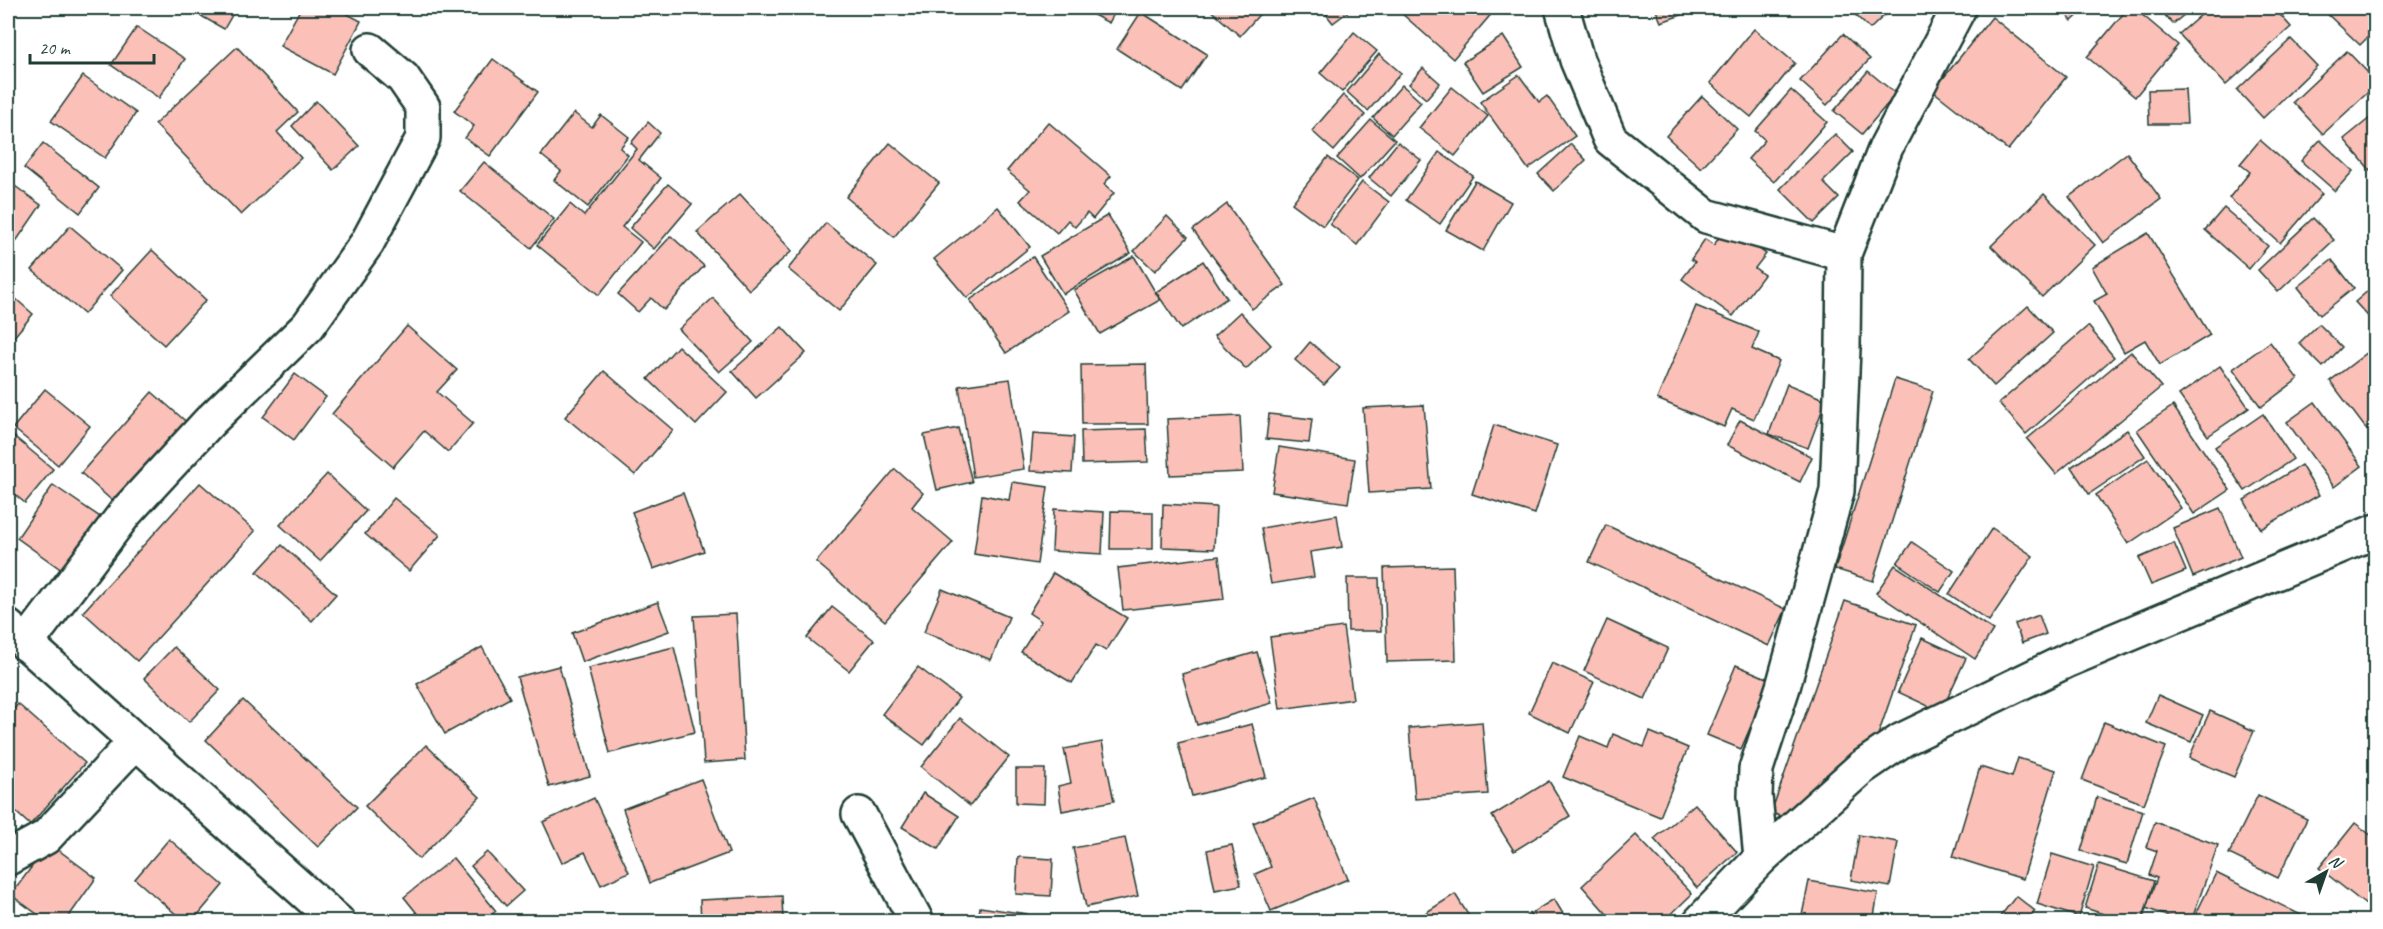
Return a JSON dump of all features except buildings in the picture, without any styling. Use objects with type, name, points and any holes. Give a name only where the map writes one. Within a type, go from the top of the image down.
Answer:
[{"type":"street","points":[[1562,8],[1578,60],[1610,139],[1706,216],[1844,254]]},
{"type":"street","points":[[1761,858],[1755,796],[1756,769],[1784,687],[1837,491],[1844,254],[1886,147],[1959,8]]},
{"type":"street","points":[[338,921],[17,636],[208,422],[308,326],[367,243],[423,138],[423,107],[403,78],[370,50]]},
{"type":"street","points":[[1700,921],[1761,858],[1861,768],[1902,740],[2068,660],[2376,531]]},
{"type":"street","points":[[8,858],[46,837],[135,742]]},
{"type":"street","points":[[859,814],[917,921]]}]
